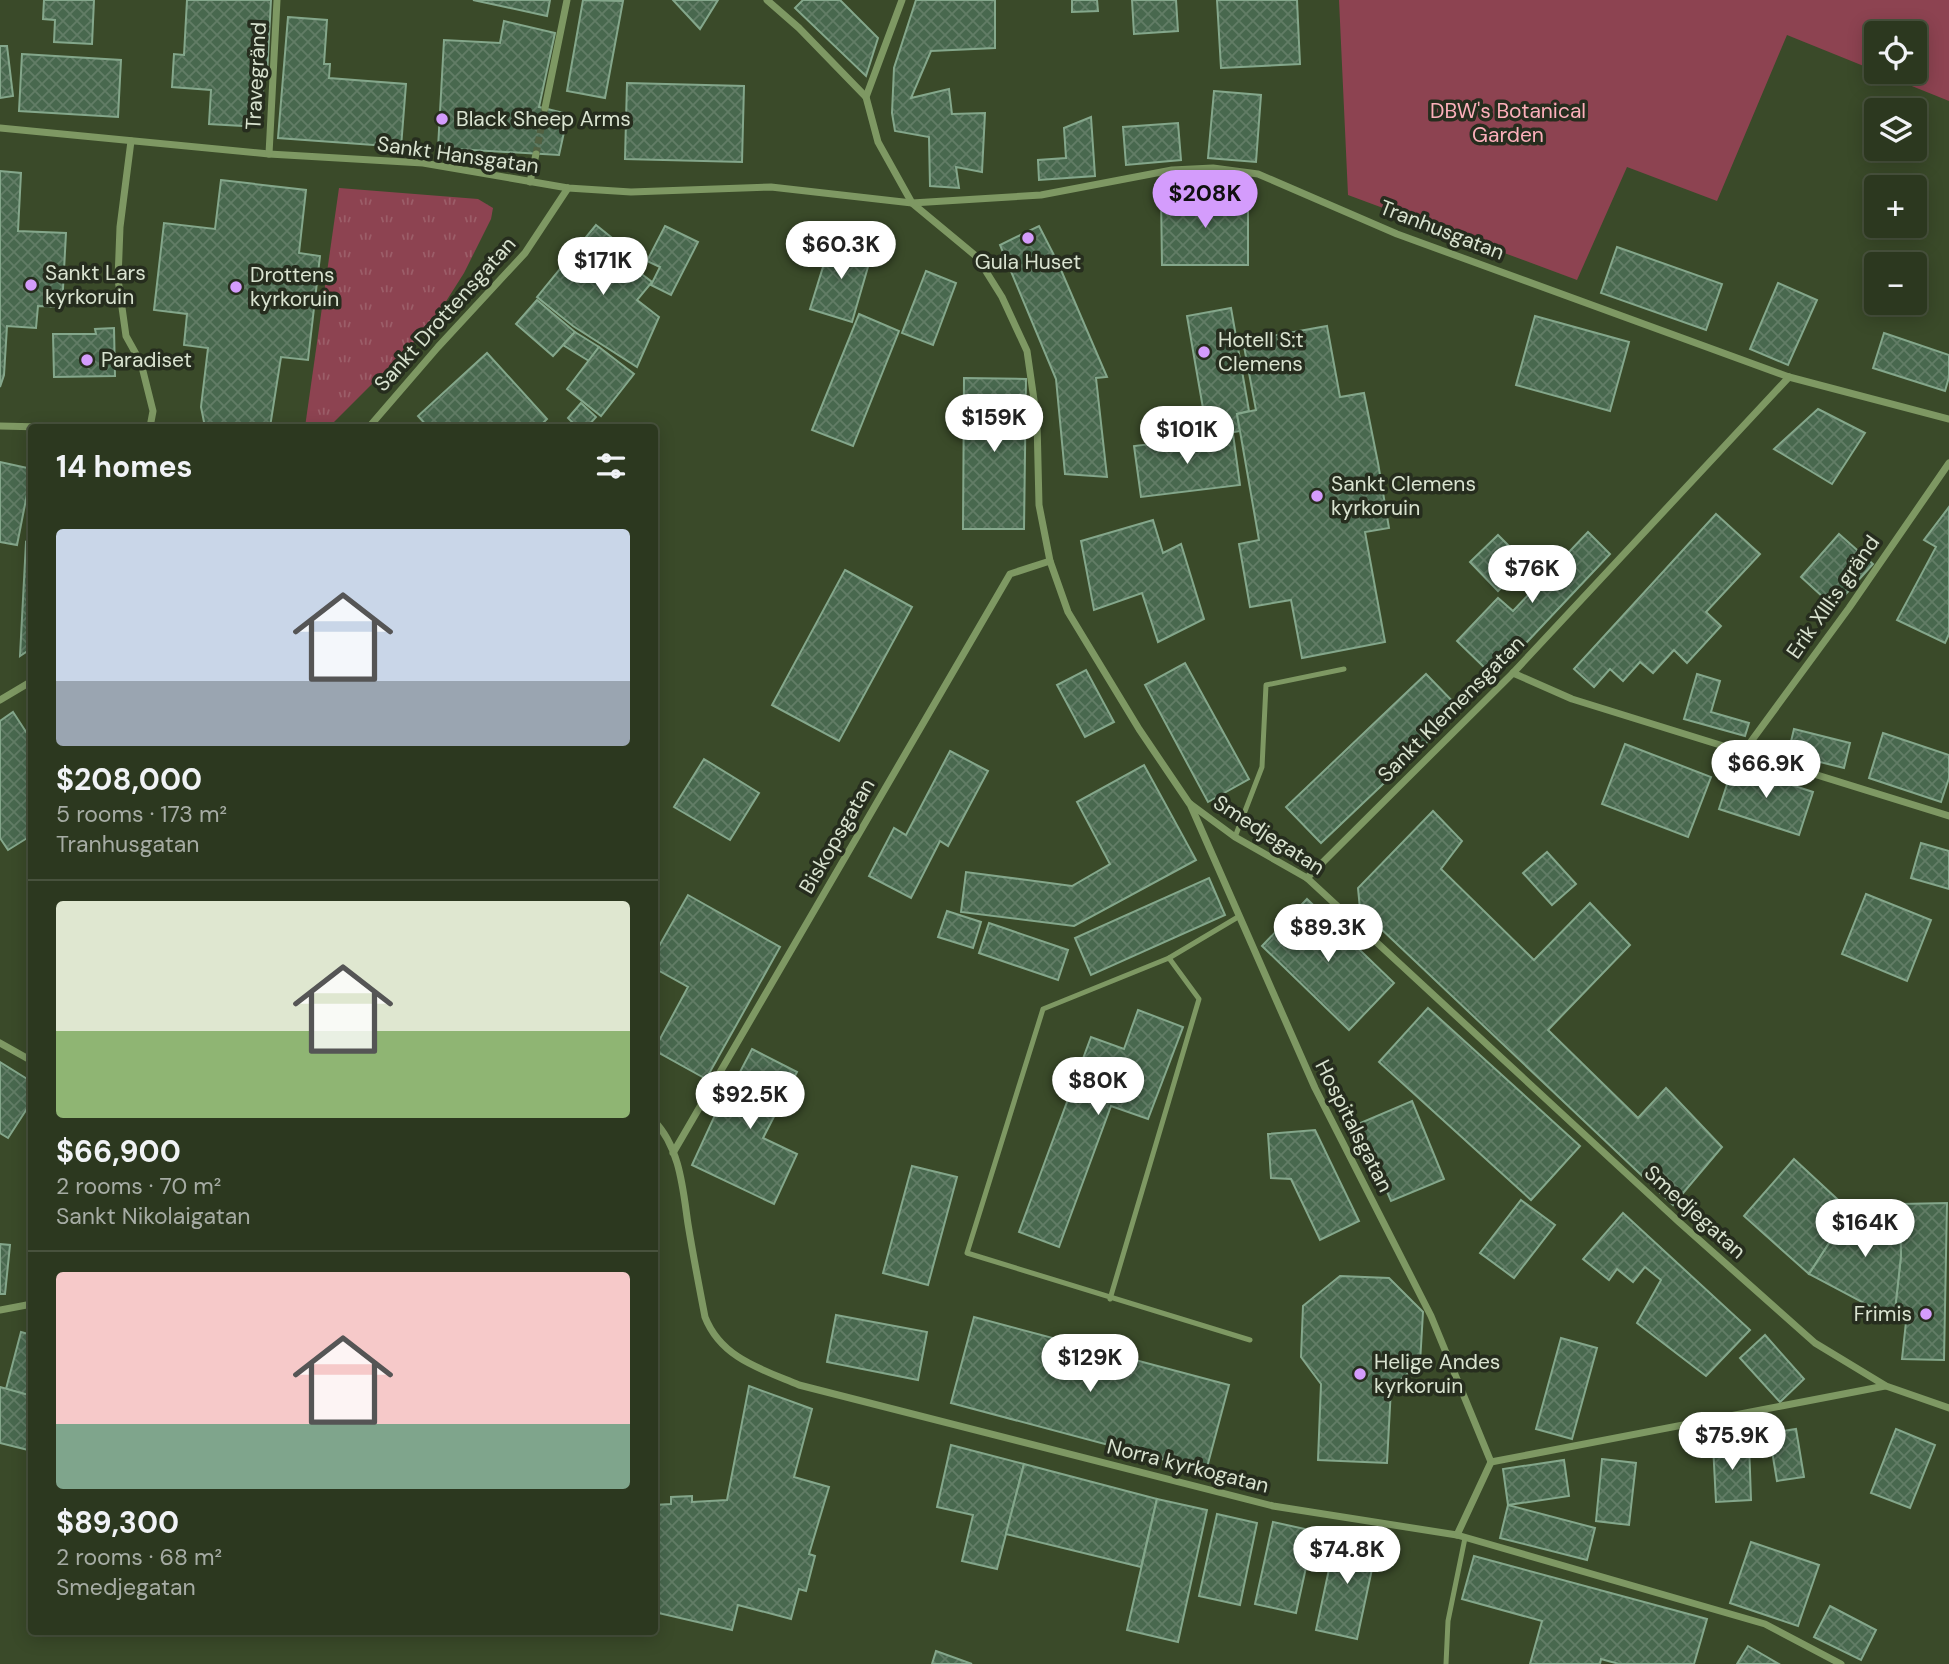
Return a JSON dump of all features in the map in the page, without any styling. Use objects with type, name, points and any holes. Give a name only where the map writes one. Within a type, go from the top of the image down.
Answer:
[{"type":"street","name":"Travegränd","points":[[269,154],[277,0]]},
{"type":"street","points":[[545,108],[567,0]]},
{"type":"street","points":[[767,0],[799,28],[866,97],[878,142],[912,203]]},
{"type":"street","points":[[866,97],[902,0]]},
{"type":"street","name":"Sankt Hansgatan","points":[[0,128],[269,154],[423,163],[568,188],[632,192],[771,187],[912,203]]},
{"type":"street","points":[[131,141],[120,227],[118,279],[126,335],[141,363],[148,387],[153,411],[151,424]]},
{"type":"street","points":[[530,182],[536,154]]},
{"type":"street","name":"Tranhusgatan","points":[[912,203],[1041,195],[1171,170],[1213,168],[1258,174],[1397,234],[1789,377],[1949,419]]},
{"type":"street","name":"Sankt Drottensgatan","points":[[372,424],[525,253],[568,188]]},
{"type":"street","name":"Smedjegatan","points":[[912,203],[977,257],[1002,296],[1027,351],[1037,421],[1039,505],[1050,561],[1068,612],[1139,729],[1189,803],[1235,837],[1307,878],[1815,1343],[1886,1386],[1949,1408]]},
{"type":"street","name":"Sankt Klemensgatan","points":[[1307,878],[1513,674],[1789,377]]},
{"type":"street","points":[[0,426],[28,427]]},
{"type":"street","name":"Erik XIII:s gränd","points":[[1744,751],[1849,608],[1949,463]]},
{"type":"street","name":"Biskopsgatan","points":[[673,1153],[1010,574],[1050,561]]},
{"type":"street","points":[[1513,674],[1572,699],[1949,816]]},
{"type":"street","points":[[0,700],[28,683]]},
{"type":"street","name":"Hospitalsgatan","points":[[1189,803],[1315,1088],[1431,1316],[1491,1462]]},
{"type":"street","points":[[0,1043],[28,1058]]},
{"type":"street","name":"Norra kyrkogatan","points":[[658,1125],[673,1153],[683,1187],[705,1317],[711,1333],[741,1361],[799,1385],[1273,1506],[1461,1536],[1765,1624],[1841,1664]]},
{"type":"street","points":[[0,1310],[28,1305]]},
{"type":"street","points":[[1461,1536],[1491,1462],[1886,1386]]},
{"type":"lane","points":[[1235,837],[1262,767],[1266,685],[1344,669]]},
{"type":"lane","points":[[1238,917],[1169,958],[1043,1009],[967,1253],[1250,1340]]},
{"type":"lane","points":[[1111,1299],[1199,999],[1169,958]]},
{"type":"lane","points":[[1446,1664],[1448,1621],[1461,1536]]},
{"type":"green space","name":"DBW's Botanical Garden","points":[[1339,0],[1949,0],[1949,101],[1907,84],[1927,84],[1927,21],[1864,21],[1864,66],[1787,35],[1717,201],[1627,167],[1577,280],[1348,195]]},
{"type":"green space","points":[[339,188],[478,199],[493,208],[491,219],[464,273],[431,325],[332,424],[305,424]]},
{"type":"building","points":[[44,0],[94,0],[92,44],[54,42],[55,20],[43,19]]},
{"type":"building","points":[[187,0],[271,0],[261,127],[209,124],[211,90],[172,87],[174,54],[184,55]]},
{"type":"building","points":[[473,0],[550,0],[547,16]]},
{"type":"building","points":[[583,0],[623,1],[605,98],[567,91]]},
{"type":"building","points":[[673,0],[718,0],[700,29]]},
{"type":"building","points":[[803,0],[840,0],[878,38],[866,76],[795,8]]},
{"type":"building","points":[[916,0],[995,0],[995,48],[931,51],[911,98],[949,89],[952,114],[985,113],[982,172],[956,167],[959,188],[930,186],[929,137],[895,131],[892,113],[894,68]]},
{"type":"building","points":[[1072,0],[1097,0],[1098,11],[1072,12]]},
{"type":"building","points":[[1132,0],[1176,0],[1178,31],[1134,34]]},
{"type":"building","points":[[1217,0],[1297,0],[1300,64],[1221,68]]},
{"type":"building","points":[[288,17],[327,20],[324,64],[330,64],[329,78],[406,84],[401,147],[278,138]]},
{"type":"building","points":[[504,21],[555,33],[539,107],[568,114],[559,155],[438,148],[444,40],[500,43]]},
{"type":"building","points":[[0,46],[7,46],[13,96],[0,98]]},
{"type":"building","points":[[22,54],[121,60],[118,117],[19,111]]},
{"type":"building","points":[[627,83],[744,86],[742,162],[625,159]]},
{"type":"building","points":[[1214,91],[1261,95],[1256,162],[1208,158]]},
{"type":"building","points":[[1091,117],[1095,176],[1039,180],[1038,160],[1066,158],[1064,128]]},
{"type":"building","points":[[1178,123],[1181,160],[1126,165],[1123,127]]},
{"type":"building","name":"Sankt Lars kyrkoruin","points":[[0,171],[21,173],[18,231],[66,233],[62,307],[38,306],[36,328],[7,326],[4,375],[0,387]]},
{"type":"building","name":"Drottens kyrkoruin","points":[[221,180],[306,190],[299,253],[320,256],[308,360],[281,357],[270,424],[204,424],[201,407],[208,348],[184,345],[187,314],[154,310],[164,223],[215,229]]},
{"type":"building","points":[[1161,195],[1248,195],[1248,265],[1162,265]]},
{"type":"building","points":[[596,225],[632,254],[626,262],[652,282],[637,300],[659,317],[637,367],[573,326],[537,297]]},
{"type":"building","points":[[665,226],[698,242],[671,295],[651,285],[660,267],[647,261]]},
{"type":"building","points":[[1039,226],[1058,263],[1107,377],[1096,378],[1107,477],[1065,474],[1056,379],[1000,245]]},
{"type":"building","points":[[831,241],[872,253],[852,322],[810,309]]},
{"type":"building","points":[[1617,247],[1722,284],[1706,330],[1601,293]]},
{"type":"building","points":[[926,271],[956,283],[933,345],[902,333]]},
{"type":"building","points":[[1778,283],[1817,300],[1788,365],[1750,349]]},
{"type":"building","points":[[537,300],[575,332],[553,356],[516,324]]},
{"type":"building","points":[[1231,308],[1249,411],[1237,414],[1240,431],[1208,437],[1187,316]]},
{"type":"building","points":[[859,314],[899,331],[853,446],[812,430]]},
{"type":"building","points":[[1535,316],[1629,342],[1610,411],[1516,385]]},
{"type":"building","name":"Sankt Clemens kyrkoruin","points":[[1327,326],[1340,397],[1364,393],[1378,463],[1389,528],[1365,532],[1385,642],[1302,658],[1291,600],[1250,607],[1239,544],[1259,540],[1237,414],[1256,410],[1243,341]]},
{"type":"building","points":[[114,328],[115,376],[54,377],[53,334],[96,334],[95,329]]},
{"type":"building","points":[[575,332],[599,347],[589,361],[563,345]]},
{"type":"building","points":[[1884,333],[1949,355],[1949,377],[1945,391],[1873,368]]},
{"type":"building","points":[[599,347],[634,374],[601,416],[567,389]]},
{"type":"building","points":[[487,353],[547,419],[542,424],[425,424],[418,416]]},
{"type":"building","points":[[964,378],[1026,379],[1024,529],[963,529]]},
{"type":"building","points":[[581,403],[596,417],[590,424],[574,424],[568,418]]},
{"type":"building","points":[[1818,409],[1865,433],[1832,484],[1774,449]]},
{"type":"building","points":[[1233,434],[1240,485],[1141,497],[1134,446]]},
{"type":"building","points":[[0,462],[28,468],[28,489],[17,545],[0,542]]},
{"type":"building","points":[[1949,507],[1949,634],[1945,643],[1897,620],[1936,547],[1924,540]]},
{"type":"building","points":[[1716,514],[1760,554],[1706,612],[1721,626],[1687,663],[1674,650],[1653,673],[1640,662],[1623,681],[1610,669],[1594,687],[1574,669]]},
{"type":"building","points":[[1153,520],[1163,553],[1181,544],[1204,619],[1158,642],[1142,593],[1094,610],[1081,541]]},
{"type":"building","points":[[1588,532],[1610,554],[1526,643],[1519,637],[1487,670],[1457,641],[1498,598],[1513,611]]},
{"type":"building","points":[[1839,534],[1873,564],[1834,607],[1801,577]]},
{"type":"building","points":[[1498,535],[1526,563],[1498,591],[1470,562]]},
{"type":"building","points":[[26,542],[28,651],[20,656]]},
{"type":"building","points":[[845,570],[912,607],[839,741],[772,705]]},
{"type":"building","points":[[1185,663],[1249,779],[1208,802],[1145,685]]},
{"type":"building","points":[[1086,670],[1114,722],[1085,737],[1057,685]]},
{"type":"building","points":[[1426,674],[1461,710],[1321,843],[1286,807]]},
{"type":"building","points":[[1697,674],[1720,681],[1711,712],[1749,723],[1745,736],[1684,719]]},
{"type":"building","points":[[13,712],[28,735],[28,838],[8,850],[0,838],[0,721]]},
{"type":"building","points":[[1794,729],[1850,743],[1844,768],[1788,754]]},
{"type":"building","points":[[1883,733],[1949,755],[1949,778],[1941,802],[1869,778]]},
{"type":"building","points":[[1625,744],[1711,777],[1688,837],[1602,804]]},
{"type":"building","points":[[950,751],[988,771],[948,846],[940,841],[911,898],[869,876],[894,828],[906,835]]},
{"type":"building","points":[[704,759],[759,793],[730,840],[674,807]]},
{"type":"building","points":[[1144,765],[1196,860],[1074,926],[961,912],[966,872],[1072,886],[1110,864],[1077,802]]},
{"type":"building","points":[[1733,766],[1813,792],[1799,835],[1719,809]]},
{"type":"building","points":[[1433,811],[1462,841],[1441,869],[1534,960],[1590,903],[1630,945],[1548,1030],[1638,1118],[1666,1088],[1722,1147],[1673,1205],[1360,909],[1358,888]]},
{"type":"building","points":[[1921,843],[1949,851],[1949,889],[1911,878]]},
{"type":"building","points":[[1547,852],[1576,884],[1552,905],[1523,873]]},
{"type":"building","points":[[1209,878],[1225,915],[1091,975],[1075,938]]},
{"type":"building","points":[[1866,894],[1931,920],[1907,981],[1842,954]]},
{"type":"building","points":[[688,895],[780,947],[706,1079],[658,1052],[658,1043],[688,987],[658,970],[658,948]]},
{"type":"building","points":[[1307,899],[1394,983],[1349,1030],[1262,946]]},
{"type":"building","points":[[947,911],[981,922],[973,948],[938,937]]},
{"type":"building","points":[[989,923],[1068,950],[1058,980],[979,953]]},
{"type":"building","points":[[1428,1008],[1580,1146],[1531,1200],[1379,1062]]},
{"type":"building","points":[[1138,1010],[1183,1027],[1148,1119],[1111,1106],[1059,1247],[1019,1232],[1091,1037],[1124,1049]]},
{"type":"building","points":[[752,1049],[797,1072],[763,1138],[797,1154],[774,1204],[692,1165],[715,1115],[717,1116]]},
{"type":"building","points":[[0,1062],[28,1080],[28,1107],[8,1138],[0,1133]]},
{"type":"building","points":[[1412,1101],[1444,1179],[1391,1201],[1358,1124]]},
{"type":"building","points":[[1315,1130],[1359,1221],[1320,1240],[1291,1179],[1271,1178],[1268,1134]]},
{"type":"building","points":[[1794,1159],[1850,1211],[1809,1274],[1744,1216]]},
{"type":"building","points":[[912,1166],[957,1177],[928,1285],[883,1273]]},
{"type":"building","points":[[1521,1200],[1555,1225],[1514,1278],[1480,1253]]},
{"type":"building","points":[[1947,1203],[1944,1360],[1902,1359],[1906,1322],[1894,1319],[1901,1256],[1900,1204]]},
{"type":"building","points":[[1850,1211],[1900,1212],[1901,1256],[1894,1319],[1809,1274]]},
{"type":"building","points":[[1623,1213],[1750,1330],[1706,1376],[1637,1323],[1661,1280],[1645,1267],[1633,1282],[1617,1269],[1609,1280],[1583,1259]]},
{"type":"building","points":[[0,1244],[10,1245],[5,1294],[0,1294]]},
{"type":"building","name":"Helige Andes kyrkoruin","points":[[1340,1276],[1389,1278],[1423,1312],[1420,1363],[1391,1388],[1387,1463],[1318,1460],[1321,1384],[1301,1357],[1303,1306]]},
{"type":"building","points":[[836,1315],[927,1332],[918,1380],[827,1362]]},
{"type":"building","points":[[974,1317],[1229,1385],[1206,1471],[951,1403]]},
{"type":"building","points":[[21,1332],[28,1334],[28,1395],[6,1389]]},
{"type":"building","points":[[1765,1335],[1804,1379],[1780,1402],[1740,1358]]},
{"type":"building","points":[[1561,1338],[1597,1348],[1572,1439],[1536,1429]]},
{"type":"building","points":[[749,1386],[812,1409],[794,1477],[829,1487],[809,1554],[815,1556],[806,1591],[799,1589],[791,1619],[738,1605],[732,1630],[658,1613],[658,1505],[671,1504],[671,1497],[692,1496],[692,1502],[727,1500]]},
{"type":"building","points":[[0,1387],[28,1395],[28,1450],[0,1443]]},
{"type":"building","points":[[1796,1429],[1804,1477],[1777,1481],[1769,1433]]},
{"type":"building","points":[[1896,1429],[1935,1445],[1910,1508],[1871,1493]]},
{"type":"building","points":[[1749,1443],[1751,1500],[1716,1502],[1713,1445]]},
{"type":"building","points":[[951,1445],[1024,1464],[997,1569],[962,1561],[973,1515],[937,1507]]},
{"type":"building","points":[[1602,1459],[1636,1463],[1629,1525],[1596,1521]]},
{"type":"building","points":[[1564,1460],[1569,1496],[1508,1505],[1503,1469]]},
{"type":"building","points":[[1024,1464],[1157,1499],[1141,1567],[1006,1534]]},
{"type":"building","points":[[1157,1499],[1207,1510],[1178,1642],[1127,1630]]},
{"type":"building","points":[[1508,1505],[1595,1528],[1587,1560],[1500,1538]]},
{"type":"building","points":[[1217,1514],[1257,1523],[1240,1605],[1199,1596]]},
{"type":"building","points":[[1273,1522],[1314,1531],[1296,1613],[1255,1604]]},
{"type":"building","points":[[1337,1532],[1378,1541],[1357,1639],[1316,1630]]},
{"type":"building","points":[[1751,1542],[1819,1565],[1798,1626],[1730,1603]]},
{"type":"building","points":[[1474,1556],[1707,1619],[1694,1664],[1619,1664],[1601,1659],[1600,1664],[1530,1664],[1542,1621],[1462,1599]]},
{"type":"building","points":[[1830,1606],[1876,1630],[1861,1660],[1814,1637]]},
{"type":"building","points":[[1748,1646],[1779,1664],[1737,1664]]},
{"type":"building","points":[[936,1651],[972,1664],[932,1664]]},
{"type":"tunnel","points":[[536,154],[545,108]]},
{"type":"place","name":"Black Sheep Arms","points":[[442,119]]},
{"type":"place","name":"Gula Huset","points":[[1028,238]]},
{"type":"place","name":"Sankt Lars kyrkoruin","points":[[31,285]]},
{"type":"place","name":"Drottens kyrkoruin","points":[[236,287]]},
{"type":"place","name":"Hotell S:t Clemens","points":[[1204,352]]},
{"type":"place","name":"Paradiset","points":[[87,360]]},
{"type":"place","name":"Sankt Clemens kyrkoruin","points":[[1317,496]]},
{"type":"place","name":"Frimis","points":[[1926,1314]]},
{"type":"place","name":"Helige Andes kyrkoruin","points":[[1360,1374]]}]
